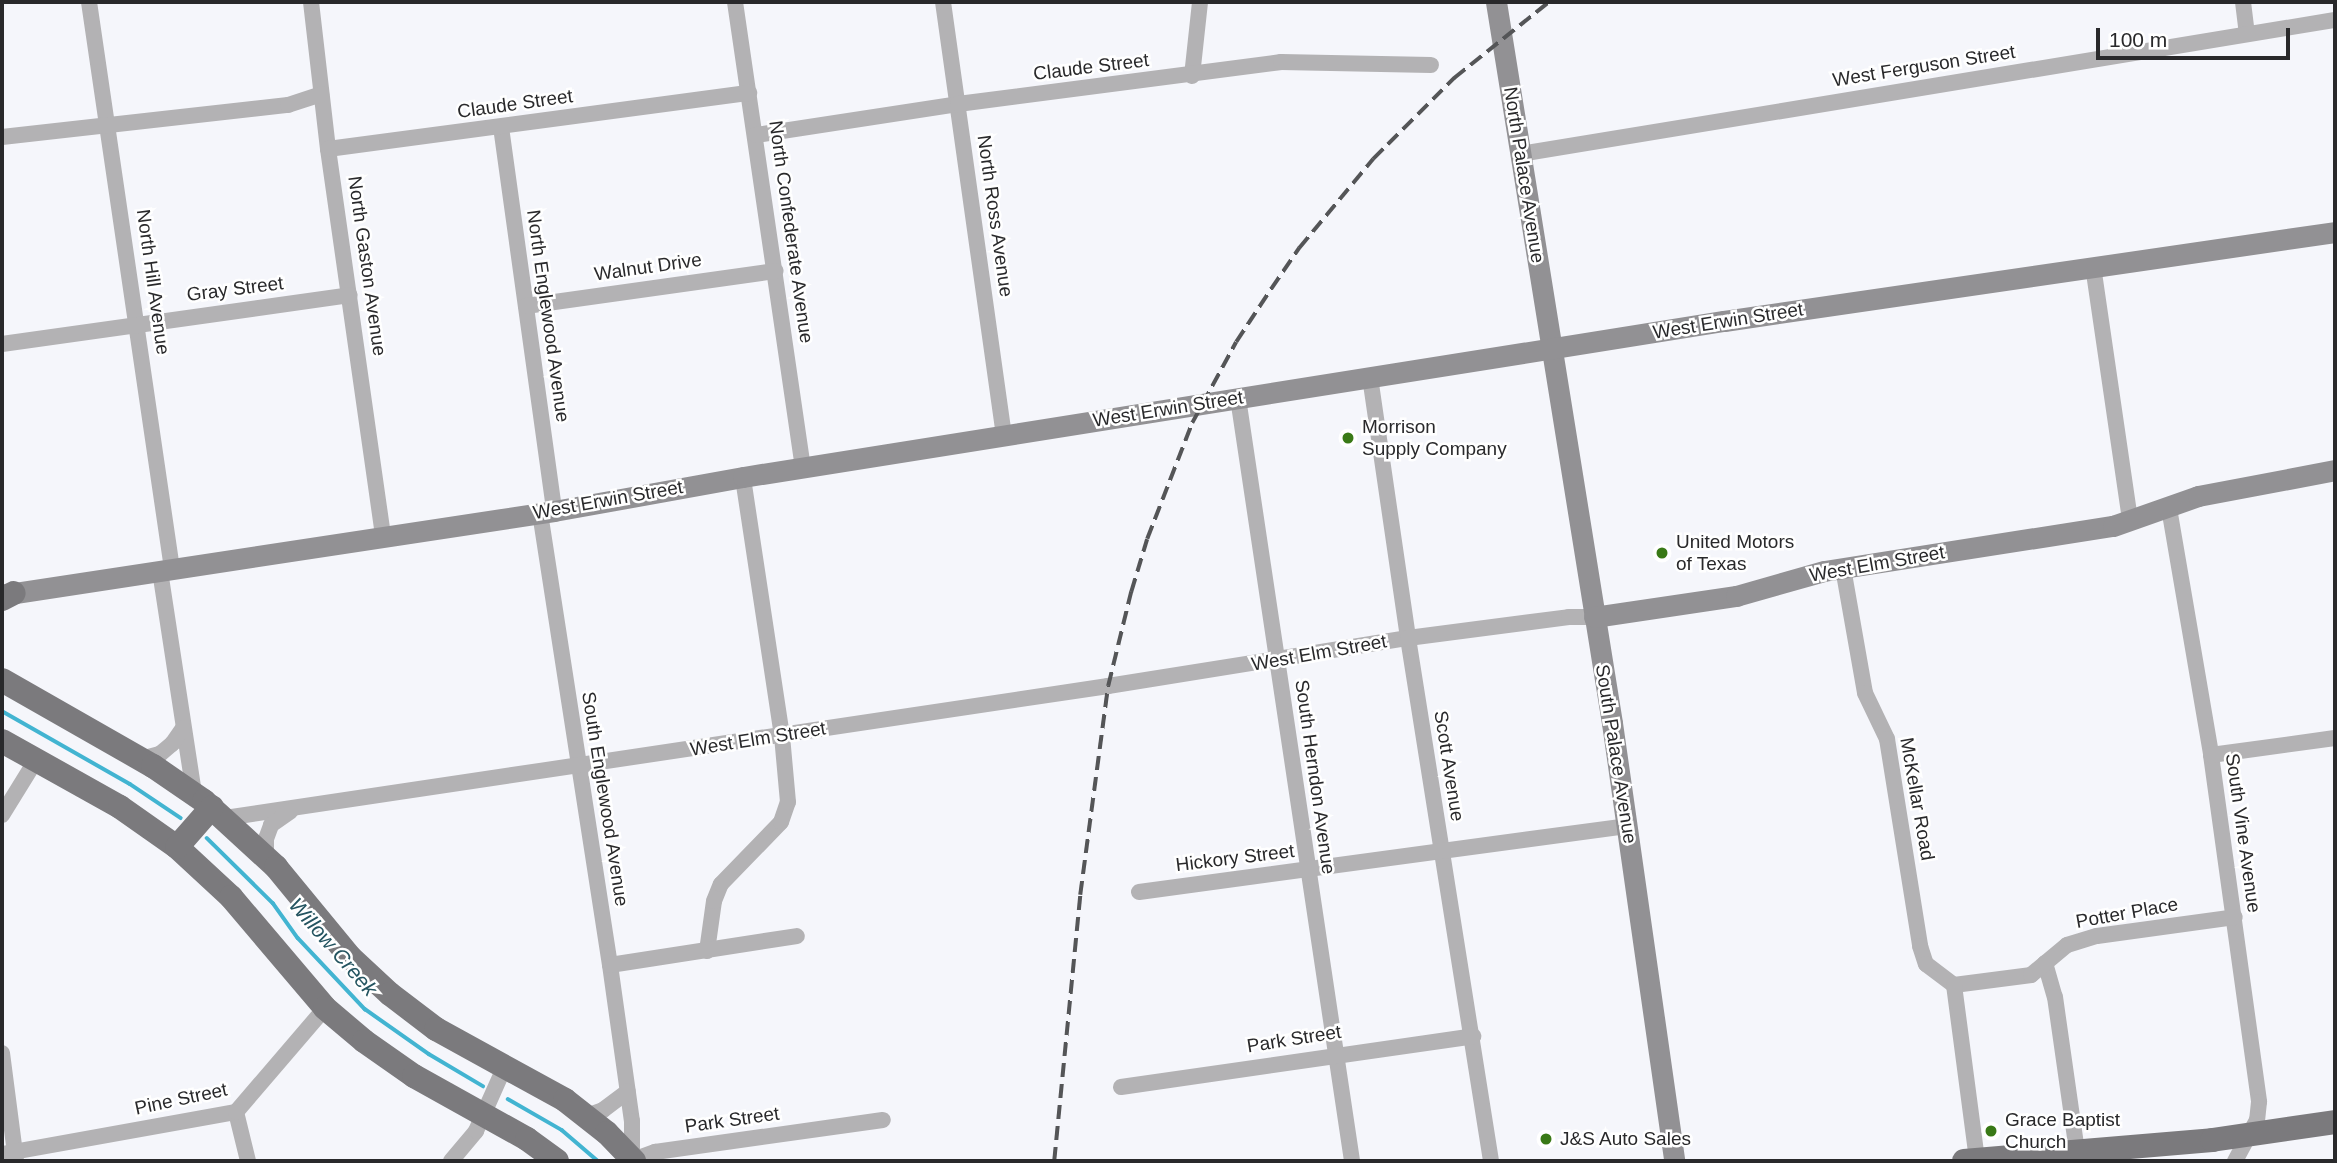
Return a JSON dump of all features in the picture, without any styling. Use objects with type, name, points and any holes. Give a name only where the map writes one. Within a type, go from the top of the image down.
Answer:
[{"type":"main road","name":"North Palace Avenue","points":[[1496,2],[1552,349]]},
{"type":"main road","name":"West Erwin Street","points":[[6,596],[547,512],[743,477],[1370,377],[2093,266],[2335,232]]},
{"type":"main road","name":"South Palace Avenue","points":[[1552,349],[1627,826],[1674,1161]]},
{"type":"main road","name":"West Elm Street","points":[[1594,617],[1736,596],[1843,568],[2089,530],[2130,521],[2211,493],[2335,470]]},
{"type":"main road","points":[[2,680],[141,759],[210,806],[266,857],[350,957],[382,988],[436,1029],[545,1087],[586,1116],[632,1161]]},
{"type":"main road","points":[[2,741],[120,807],[177,847],[231,897],[325,1008],[405,1071],[527,1139],[557,1161]]},
{"type":"main road","points":[[177,847],[210,806]]},
{"type":"main road","points":[[1970,1161],[2251,1134],[2335,1122]]},
{"type":"street","name":"North Hill Avenue","points":[[89,2],[138,323],[183,728],[210,806]]},
{"type":"street","name":"North Gaston Avenue","points":[[311,2],[328,149],[383,536]]},
{"type":"street","name":"North Confederate Avenue","points":[[736,2],[803,468]]},
{"type":"street","name":"North Ross Avenue","points":[[943,2],[1004,436]]},
{"type":"street","points":[[1192,76],[1200,2]]},
{"type":"street","points":[[2243,2],[2247,34]]},
{"type":"street","name":"West Ferguson Street","points":[[1520,154],[2335,20]]},
{"type":"street","name":"Claude Street","points":[[756,135],[958,104],[1192,76],[1282,62],[1432,65]]},
{"type":"street","name":"Claude Street","points":[[328,149],[748,93]]},
{"type":"street","points":[[2,137],[288,105],[321,94]]},
{"type":"street","name":"North Englewood Avenue","points":[[501,127],[526,306],[547,512]]},
{"type":"street","points":[[2093,266],[2130,521]]},
{"type":"street","name":"Walnut Drive","points":[[526,306],[776,271]]},
{"type":"street","name":"Gray Street","points":[[2,344],[350,295]]},
{"type":"street","name":"Scott Avenue","points":[[1370,377],[1408,638],[1491,1161]]},
{"type":"street","name":"South Herndon Avenue","points":[[1238,398],[1352,1161]]},
{"type":"street","points":[[707,951],[714,901],[722,884],[764,843],[786,813],[782,736],[743,477]]},
{"type":"street","name":"South Vine Avenue","points":[[2169,508],[2211,755],[2259,1102],[2251,1134],[2235,1161]]},
{"type":"street","name":"South Englewood Avenue","points":[[547,512],[578,767],[628,1091],[632,1161]]},
{"type":"street","name":"McKellar Road","points":[[1843,568],[1865,693],[1887,739],[1920,947],[1926,964],[1954,985]]},
{"type":"street","name":"West Elm Street","points":[[210,806],[295,808],[782,736],[1408,638],[1569,617],[1594,617]]},
{"type":"street","points":[[141,759],[160,754],[178,737],[183,728]]},
{"type":"street","points":[[2211,755],[2335,738]]},
{"type":"street","points":[[2,815],[36,760]]},
{"type":"street","points":[[266,857],[266,839],[271,825],[295,808]]},
{"type":"street","name":"Hickory Street","points":[[1139,892],[1627,826]]},
{"type":"street","name":"Potter Place","points":[[1954,985],[2031,975],[2067,945],[2097,936],[2235,917]]},
{"type":"street","points":[[610,965],[797,936]]},
{"type":"street","points":[[2045,963],[2055,998],[2077,1152]]},
{"type":"street","points":[[1954,985],[1970,1161]]},
{"type":"street","name":"Pine Street","points":[[11,1156],[236,1112],[325,1008]]},
{"type":"street","name":"Park Street","points":[[1121,1087],[1473,1036]]},
{"type":"street","points":[[2,1053],[11,1156]]},
{"type":"street","points":[[451,1161],[469,1142],[505,1066]]},
{"type":"street","points":[[586,1116],[603,1110],[628,1091]]},
{"type":"street","points":[[236,1112],[248,1161]]},
{"type":"street","name":"Park Street","points":[[632,1161],[655,1152],[883,1120]]},
{"type":"waterway","name":"Willow Creek","points":[[2,711],[130,784],[181,818]]},
{"type":"waterway","name":"Willow Creek","points":[[207,838],[273,903],[298,938],[365,1009],[429,1054],[483,1086]]},
{"type":"waterway","name":"Willow Creek","points":[[508,1099],[562,1130],[598,1161]]},
{"type":"railway","points":[[1054,1161],[1080,895],[1108,686],[1147,539],[1192,423],[1236,342],[1299,248],[1373,159],[1454,78],[1549,2]]},
{"type":"place","name":"Morrison Supply Company","points":[[1348,438]]},
{"type":"place","name":"United Motors of Texas","points":[[1662,553]]},
{"type":"place","name":"Grace Baptist Church","points":[[1991,1131]]},
{"type":"place","name":"J&S Auto Sales","points":[[1546,1139]]}]
